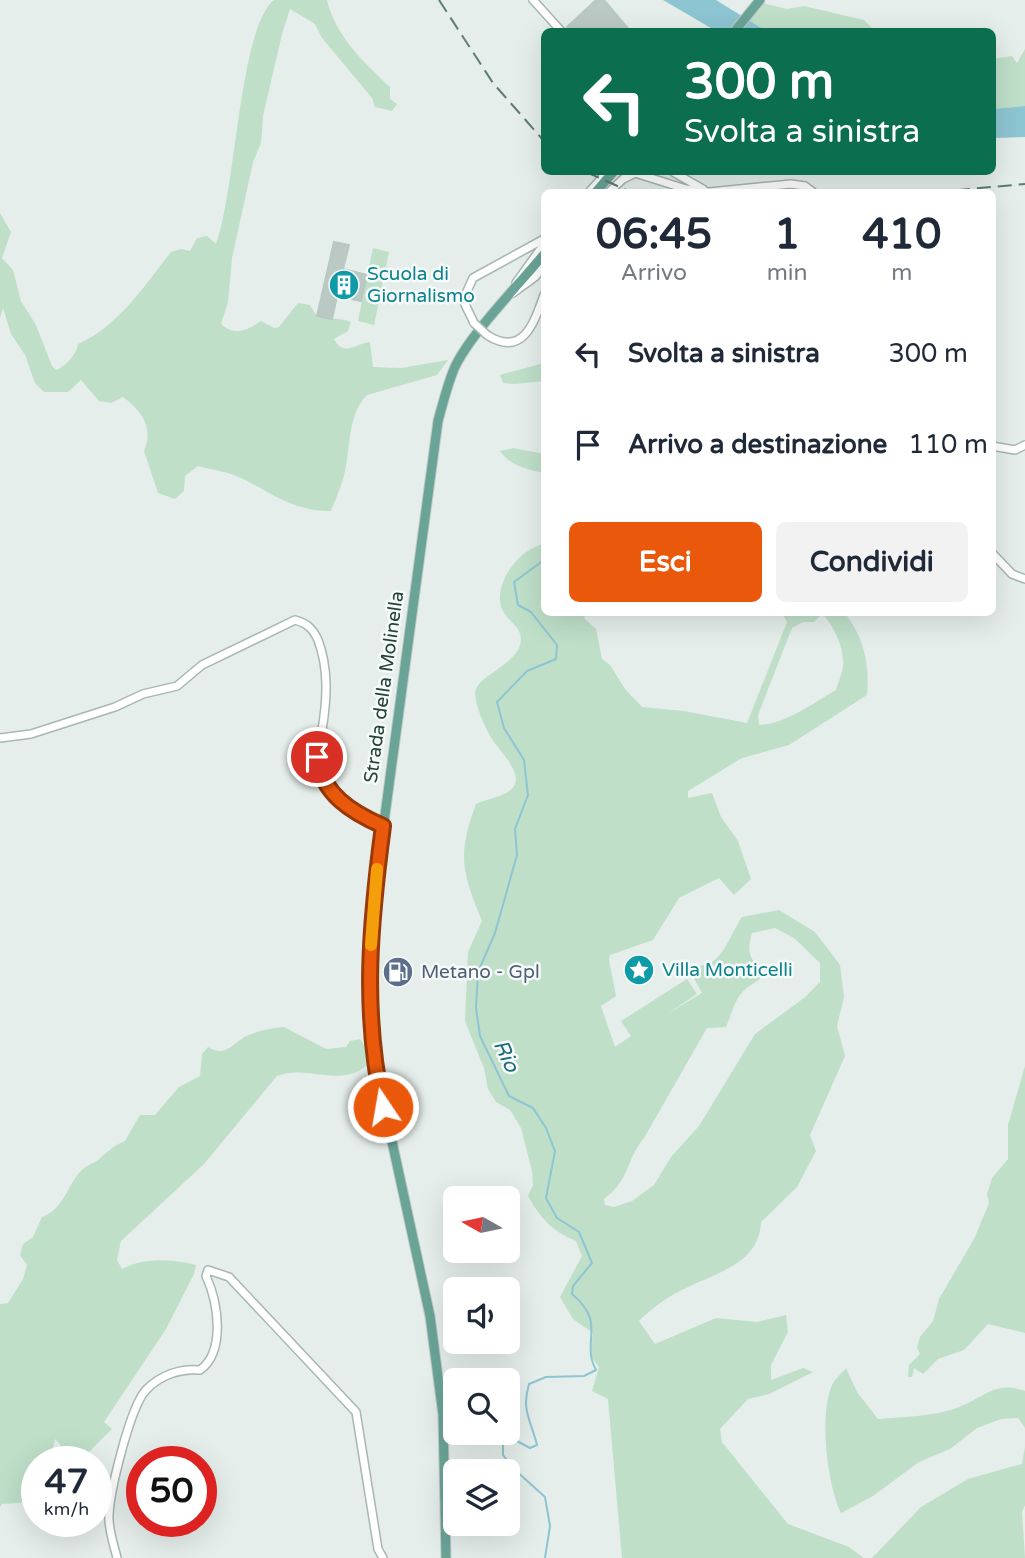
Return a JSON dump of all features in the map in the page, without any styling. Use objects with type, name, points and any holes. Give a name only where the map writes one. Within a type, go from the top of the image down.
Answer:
[{"type":"main road","points":[[737,28],[760,0]]},
{"type":"main road","points":[[599,189],[610,175]]},
{"type":"main road","name":"Strada della Molinella","points":[[446,1558],[443,1415],[430,1316],[371,1045],[369,975],[373,904],[438,421],[455,366],[541,258]]},
{"type":"street","points":[[533,0],[558,28]]},
{"type":"street","points":[[591,189],[604,175]]},
{"type":"street","points":[[610,189],[630,175]]},
{"type":"street","points":[[646,175],[686,189]]},
{"type":"street","points":[[678,175],[703,189]]},
{"type":"street","points":[[685,175],[692,183]]},
{"type":"street","points":[[740,189],[791,184],[809,189]]},
{"type":"street","name":"Strada della Molinella","points":[[541,244],[473,278],[463,300],[474,323],[487,335],[499,342],[510,343],[529,331],[541,302]]},
{"type":"street","name":"Strada della Molinella","points":[[510,296],[522,271],[541,246]]},
{"type":"street","name":"Strada della Molinella","points":[[510,296],[541,270]]},
{"type":"street","points":[[996,447],[1015,450],[1025,445]]},
{"type":"street","points":[[996,557],[1013,574],[1025,579]]},
{"type":"street","points":[[0,738],[31,734],[115,707],[143,694],[177,687],[202,665],[295,620],[305,622],[315,634],[326,672],[325,703],[317,757],[319,775],[342,803],[359,816],[383,826]]},
{"type":"street","points":[[117,1558],[109,1516],[130,1421],[145,1391],[168,1374],[187,1369],[200,1370],[207,1365],[215,1346],[217,1323],[213,1290],[206,1276],[208,1270],[229,1277],[352,1404],[361,1434],[367,1489],[378,1549],[383,1558]]},
{"type":"green space","points":[[274,0],[327,0],[344,37],[390,87],[390,99],[397,104],[392,111],[375,107],[372,98],[322,38],[315,24],[290,9],[263,116],[261,143],[253,162],[232,258],[228,302],[221,324],[236,331],[261,321],[274,328],[279,327],[298,303],[310,305],[317,317],[351,322],[348,331],[334,339],[346,348],[370,342],[373,367],[401,368],[448,360],[437,375],[367,395],[360,404],[352,424],[343,479],[331,511],[296,506],[240,477],[198,466],[185,476],[184,491],[175,499],[158,493],[144,451],[147,427],[136,408],[123,397],[111,403],[99,401],[81,380],[68,392],[44,392],[35,383],[25,355],[11,334],[3,308],[0,318],[0,213],[11,232],[2,258],[13,270],[21,301],[36,325],[56,370],[70,360],[78,344],[106,327],[118,316],[171,252],[181,249],[190,251],[197,238],[207,236],[216,244],[229,188],[239,113],[253,43],[262,16]]},
{"type":"green space","points":[[762,3],[787,9],[804,6],[864,20],[872,28],[760,28],[746,21]]},
{"type":"green space","points":[[1025,49],[1025,106],[996,109],[996,58],[1012,56],[1017,63]]},
{"type":"green space","points":[[373,248],[389,252],[374,325],[358,321]]},
{"type":"green space","points":[[541,364],[541,381],[503,383],[500,375]]},
{"type":"green space","points":[[513,448],[541,453],[541,472],[514,463],[500,451]]},
{"type":"green space","points":[[541,544],[541,616],[585,616],[584,618],[596,629],[602,659],[610,665],[625,689],[642,707],[684,711],[747,723],[787,622],[784,616],[820,616],[814,622],[803,622],[792,628],[758,715],[759,725],[769,724],[809,707],[836,690],[843,667],[842,653],[834,631],[824,616],[847,616],[861,642],[868,673],[867,695],[789,745],[742,758],[688,791],[688,798],[712,793],[721,817],[738,841],[751,879],[734,895],[719,878],[679,898],[653,940],[610,955],[616,996],[601,1006],[615,1047],[631,1036],[621,1021],[687,979],[697,994],[667,1014],[702,993],[690,971],[717,958],[742,917],[779,910],[815,932],[840,965],[844,997],[837,1026],[845,1056],[810,1135],[816,1151],[797,1187],[761,1222],[759,1236],[745,1257],[724,1271],[681,1290],[639,1321],[655,1344],[716,1318],[757,1322],[786,1315],[788,1332],[771,1365],[771,1380],[803,1368],[813,1372],[769,1394],[748,1399],[720,1429],[722,1442],[788,1524],[849,1547],[864,1558],[622,1558],[608,1399],[592,1391],[599,1367],[590,1355],[593,1333],[573,1319],[560,1297],[582,1256],[576,1241],[548,1223],[528,1196],[533,1185],[532,1171],[521,1128],[510,1110],[496,1102],[488,1089],[484,1068],[465,1021],[468,952],[482,921],[466,876],[466,837],[476,804],[506,793],[516,781],[515,773],[487,729],[475,694],[481,682],[510,659],[520,645],[520,634],[502,609],[500,594],[509,571],[529,550]],"holes":[[[775,928],[794,938],[820,963],[820,982],[804,998],[755,1034],[699,1126],[671,1157],[654,1185],[632,1201],[614,1207],[605,1205],[604,1199],[624,1177],[638,1146],[707,1028],[726,1027],[741,994],[759,980],[763,970],[750,954],[752,933]]]},
{"type":"green space","points":[[284,1027],[326,1049],[346,1047],[350,1041],[360,1039],[365,1046],[366,1066],[345,1075],[299,1072],[277,1076],[204,1164],[121,1241],[117,1260],[122,1269],[139,1262],[168,1260],[196,1265],[194,1274],[166,1329],[104,1422],[112,1429],[95,1446],[60,1446],[55,1439],[53,1446],[21,1446],[21,1503],[2,1504],[0,1507],[0,1304],[8,1303],[23,1279],[27,1265],[20,1255],[23,1244],[33,1237],[42,1217],[56,1208],[84,1168],[125,1141],[140,1115],[155,1115],[179,1087],[200,1076],[202,1054],[208,1047],[225,1050],[249,1035]]},
{"type":"green space","points":[[1025,1066],[1025,1333],[988,1324],[964,1350],[938,1359],[923,1374],[914,1368],[912,1377],[908,1377],[909,1365],[920,1354],[917,1347],[920,1337],[933,1321],[939,1299],[974,1239],[989,1203],[987,1194],[992,1178],[1008,1159],[1008,1125]]},
{"type":"green space","points":[[846,1368],[857,1392],[878,1419],[920,1416],[950,1410],[990,1391],[1006,1387],[1025,1391],[1025,1428],[1018,1418],[1001,1419],[977,1428],[950,1449],[919,1462],[873,1496],[841,1513],[832,1485],[825,1431],[832,1385]]},
{"type":"green space","points":[[1025,1447],[1025,1505],[1022,1512],[1025,1558],[872,1558],[921,1507],[968,1479],[1022,1464]]},
{"type":"water","points":[[663,0],[716,0],[761,28],[711,28]]},
{"type":"water","points":[[1025,106],[1025,137],[996,138],[996,109]]},
{"type":"building","points":[[596,0],[604,0],[628,28],[568,28]]},
{"type":"building","name":"Scuola di Giornalismo","points":[[334,242],[349,245],[343,269],[367,275],[361,301],[337,296],[332,319],[317,316]]},
{"type":"waterway","name":"Rio","points":[[541,562],[514,582],[518,605],[531,612],[557,645],[556,659],[527,671],[497,702],[504,728],[524,760],[528,795],[515,829],[517,855],[495,933],[478,972],[476,1008],[480,1036],[509,1096],[533,1108],[546,1128],[555,1151],[546,1198],[557,1218],[579,1232],[592,1263],[573,1286],[572,1294],[589,1314],[592,1360],[596,1370],[584,1376],[546,1377],[529,1384],[526,1409],[537,1445],[530,1448],[515,1440],[503,1440],[503,1455],[514,1469],[545,1497],[550,1526],[545,1558]]},
{"type":"railway","points":[[439,0],[493,83],[541,138]]},
{"type":"railway","points":[[593,175],[624,189]]},
{"type":"railway","points":[[969,189],[1025,184]]},
{"type":"slow traffic","points":[[371,945],[377,869]]},
{"type":"place","name":"Scuola di Giornalismo","points":[[344,285]]},
{"type":"place","name":"Villa Monticelli","points":[[639,970]]},
{"type":"place","name":"Metano - Gpl","points":[[398,972]]},
{"type":"route","points":[[317,757],[319,775],[342,803],[359,816],[383,826],[373,904],[369,993],[371,1045],[383,1107]]}]
